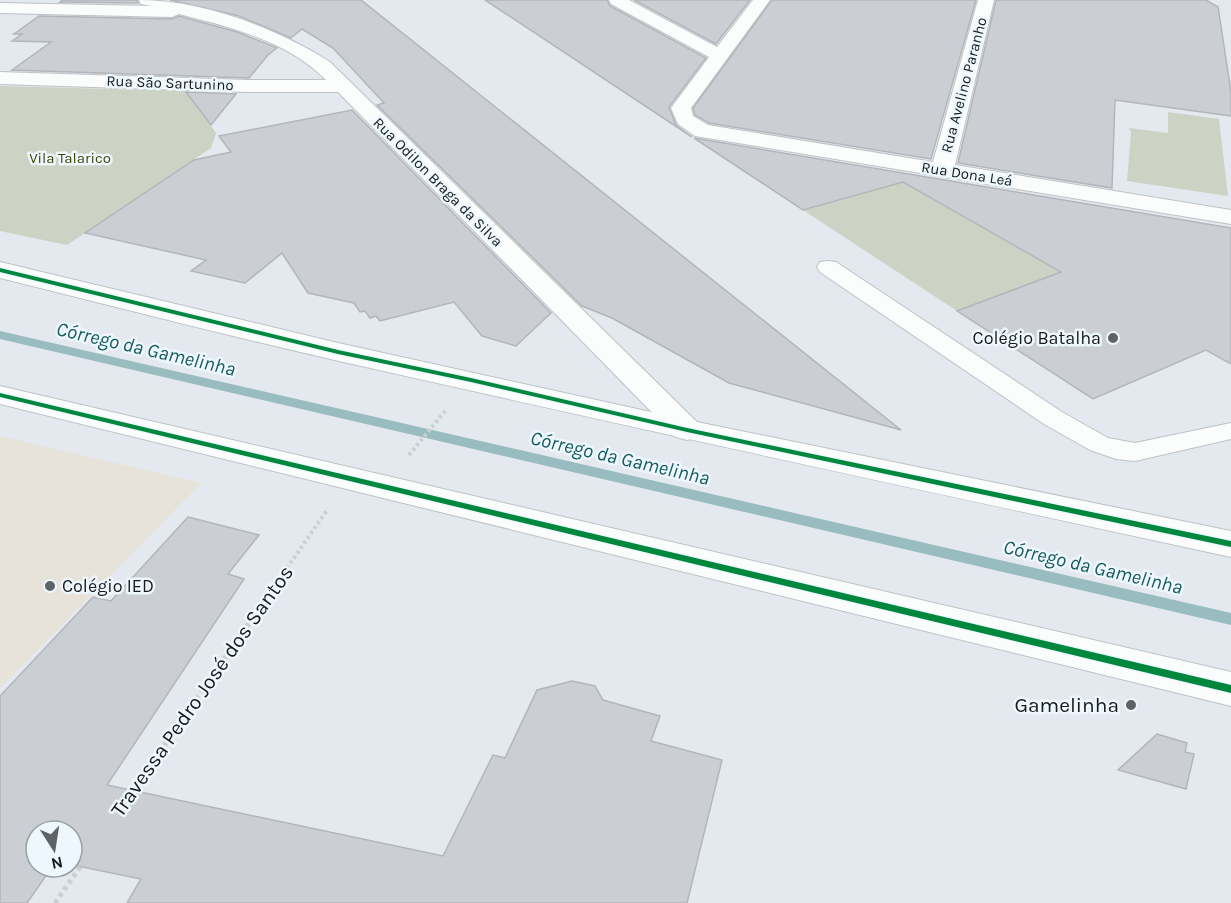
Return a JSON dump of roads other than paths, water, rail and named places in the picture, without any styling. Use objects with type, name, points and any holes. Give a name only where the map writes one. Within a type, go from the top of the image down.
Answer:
[{"type":"street","name":"Rua Odilon Braga da Silva","points":[[147,0],[283,41],[305,52],[323,66],[687,430]]},
{"type":"street","points":[[617,0],[719,54],[762,0]]},
{"type":"street","name":"Rua Avelino Paranho","points":[[942,170],[986,0]]},
{"type":"street","points":[[0,8],[190,12]]},
{"type":"street","name":"Rua Dona Leá","points":[[719,54],[681,108],[681,116],[688,124],[703,131],[1231,217]]},
{"type":"street","name":"Rua São Sartunino","points":[[0,78],[248,86],[341,86]]},
{"type":"street","points":[[0,270],[338,352],[687,430],[1231,544]]},
{"type":"street","points":[[0,395],[1231,689]]},
{"type":"lane","points":[[828,267],[1053,417],[1100,444],[1116,450],[1135,452],[1231,431]]},
{"type":"waterway","name":"Córrego da Gamelinha","points":[[0,335],[1231,619]]},
{"type":"place","name":"Colégio Batalha","points":[[1113,338]]},
{"type":"place","name":"Colégio IED","points":[[50,586]]},
{"type":"place","name":"Gamelinha","points":[[1131,705]]},
{"type":"park label","name":"Vila Talarico","points":[[70,158]]}]
